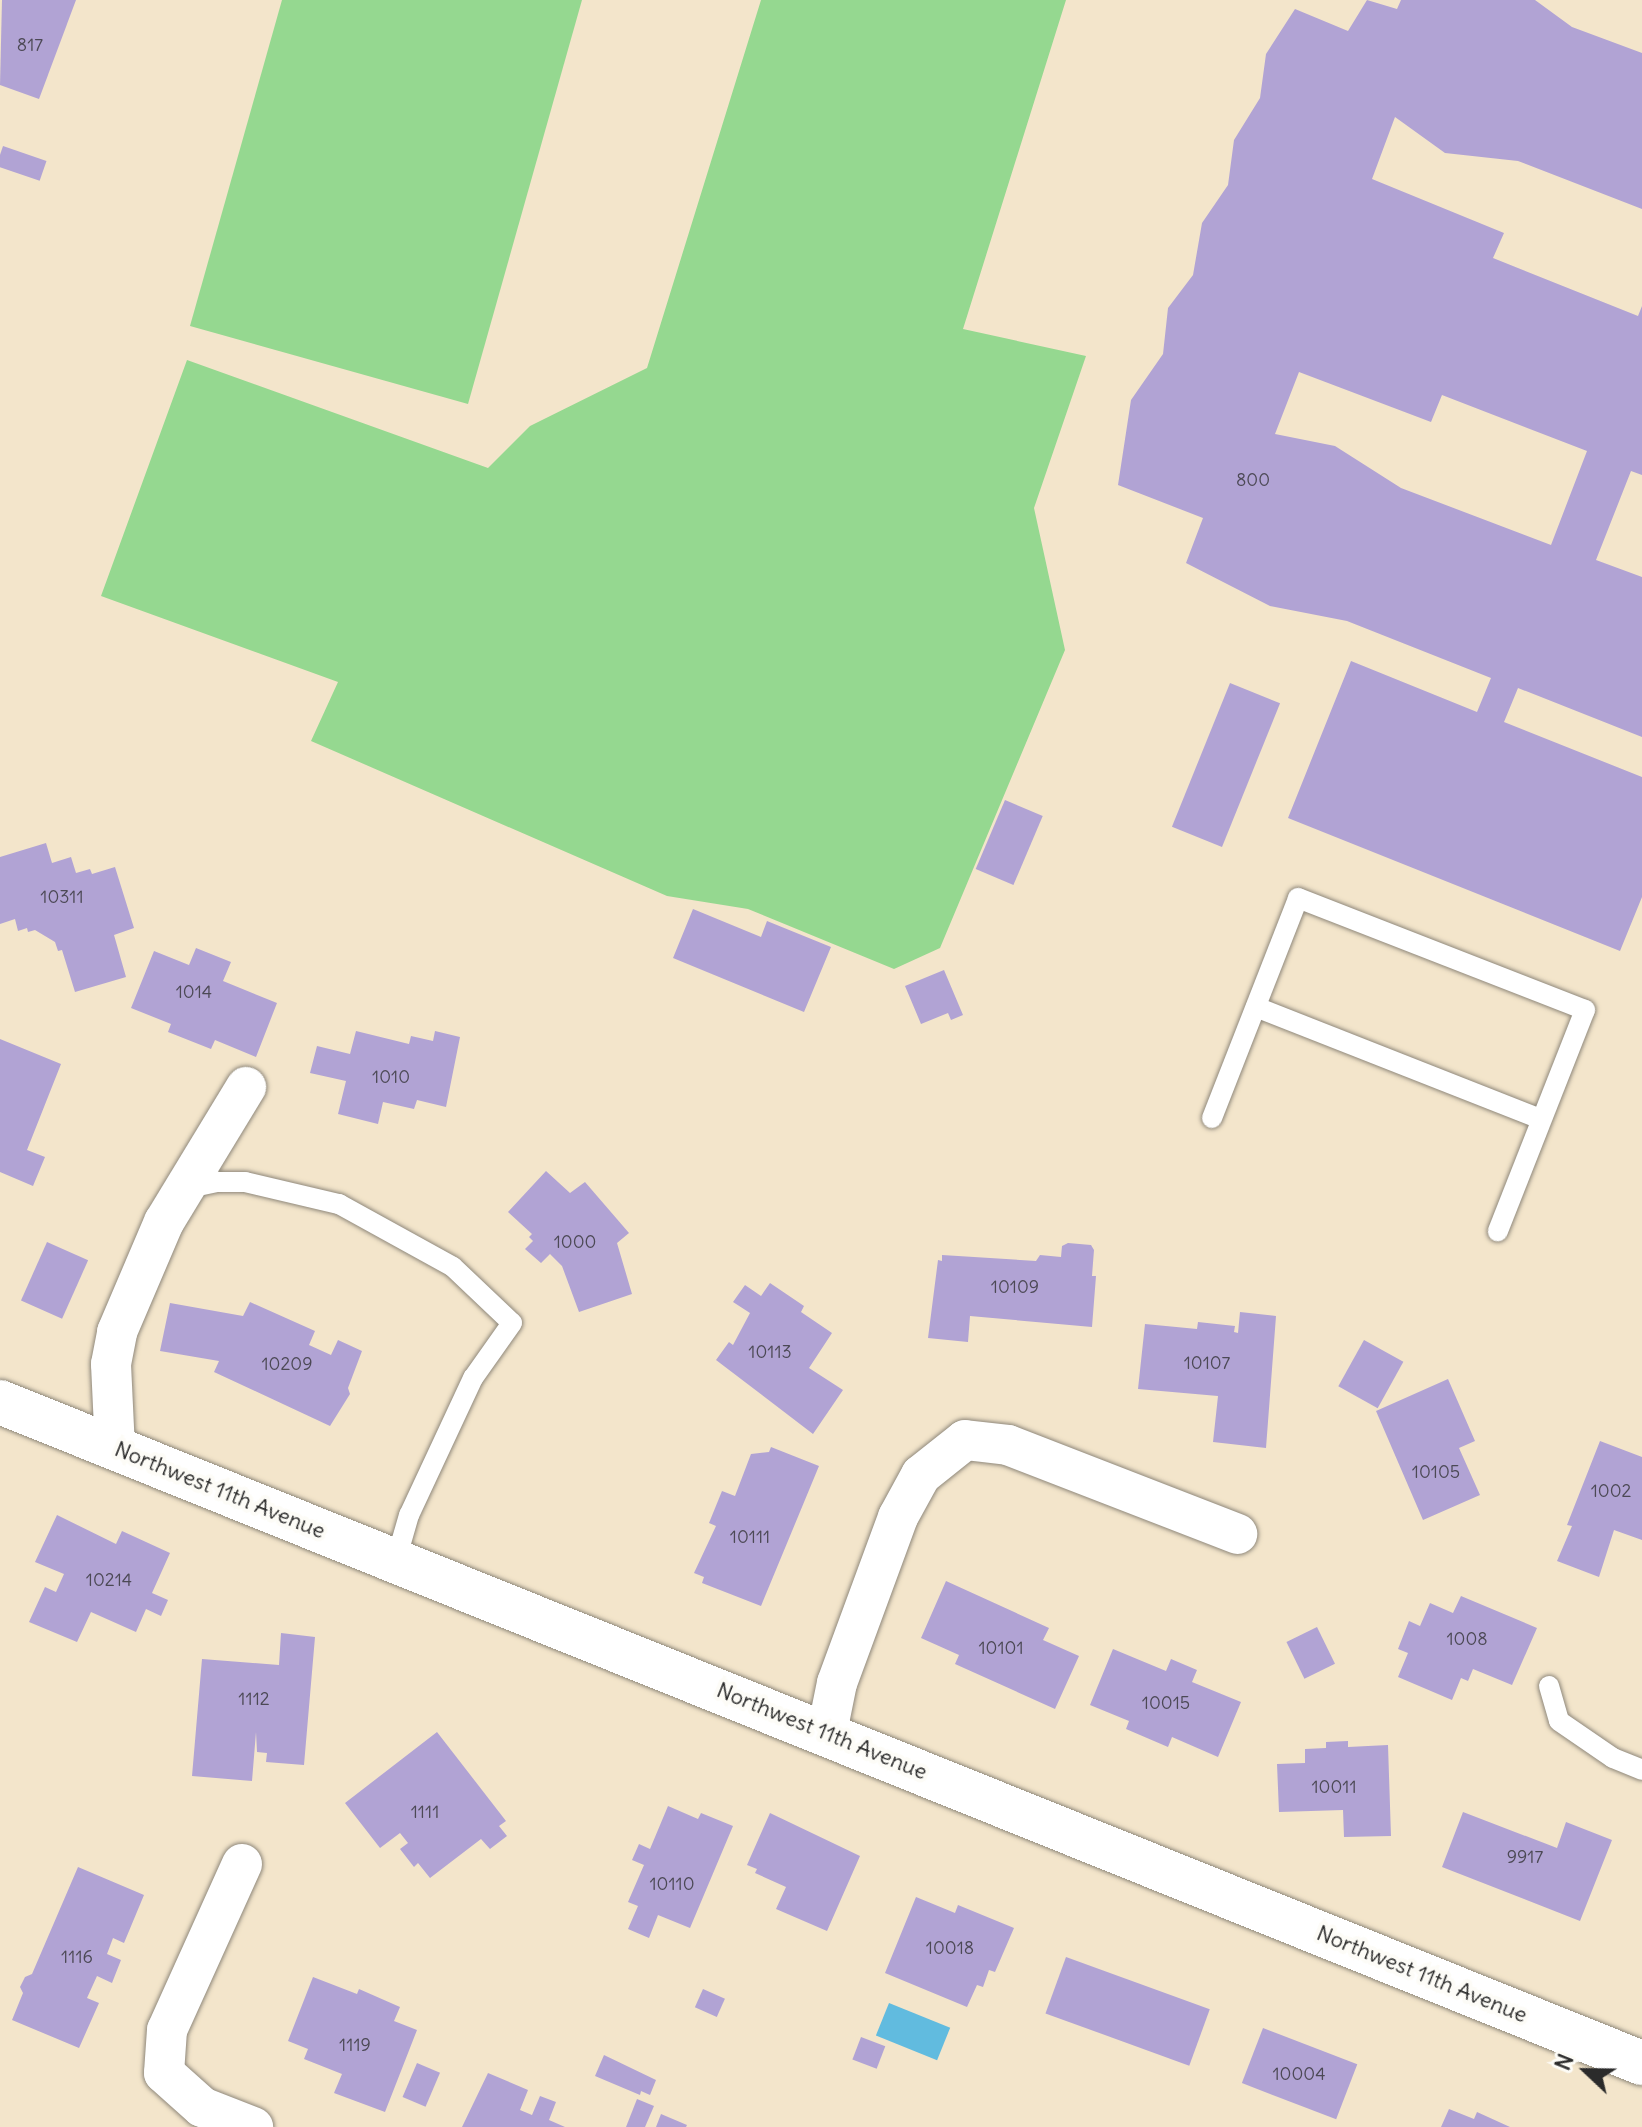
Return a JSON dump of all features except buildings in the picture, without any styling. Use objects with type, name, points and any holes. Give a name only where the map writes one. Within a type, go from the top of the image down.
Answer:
[{"type":"street","points":[[115,1449],[111,1364],[117,1332],[164,1222],[246,1087]]},
{"type":"street","name":"Northwest 11th Avenue","points":[[0,1402],[827,1732],[1642,2063]]},
{"type":"street","points":[[827,1732],[837,1683],[898,1517],[921,1475],[965,1440],[1008,1445],[1237,1534]]},
{"type":"street","points":[[242,1864],[167,2030],[164,2073],[202,2107],[253,2127]]},
{"type":"lane","points":[[1212,1118],[1298,898],[1585,1010],[1498,1231]]},
{"type":"lane","points":[[1256,1007],[1541,1119]]},
{"type":"lane","points":[[184,1189],[245,1182],[339,1204],[453,1267],[512,1323],[473,1378],[409,1515],[396,1560]]},
{"type":"lane","points":[[1549,1686],[1559,1721],[1613,1758],[1642,1770]]},
{"type":"green space","points":[[282,0],[582,0],[468,404],[190,326]]},
{"type":"green space","points":[[761,0],[1066,0],[963,329],[1086,356],[1034,508],[1065,650],[940,948],[894,969],[748,909],[667,896],[311,741],[338,682],[101,596],[187,360],[488,468],[530,426],[647,368]]},
{"type":"water","points":[[889,2003],[950,2028],[937,2060],[876,2035]]}]
